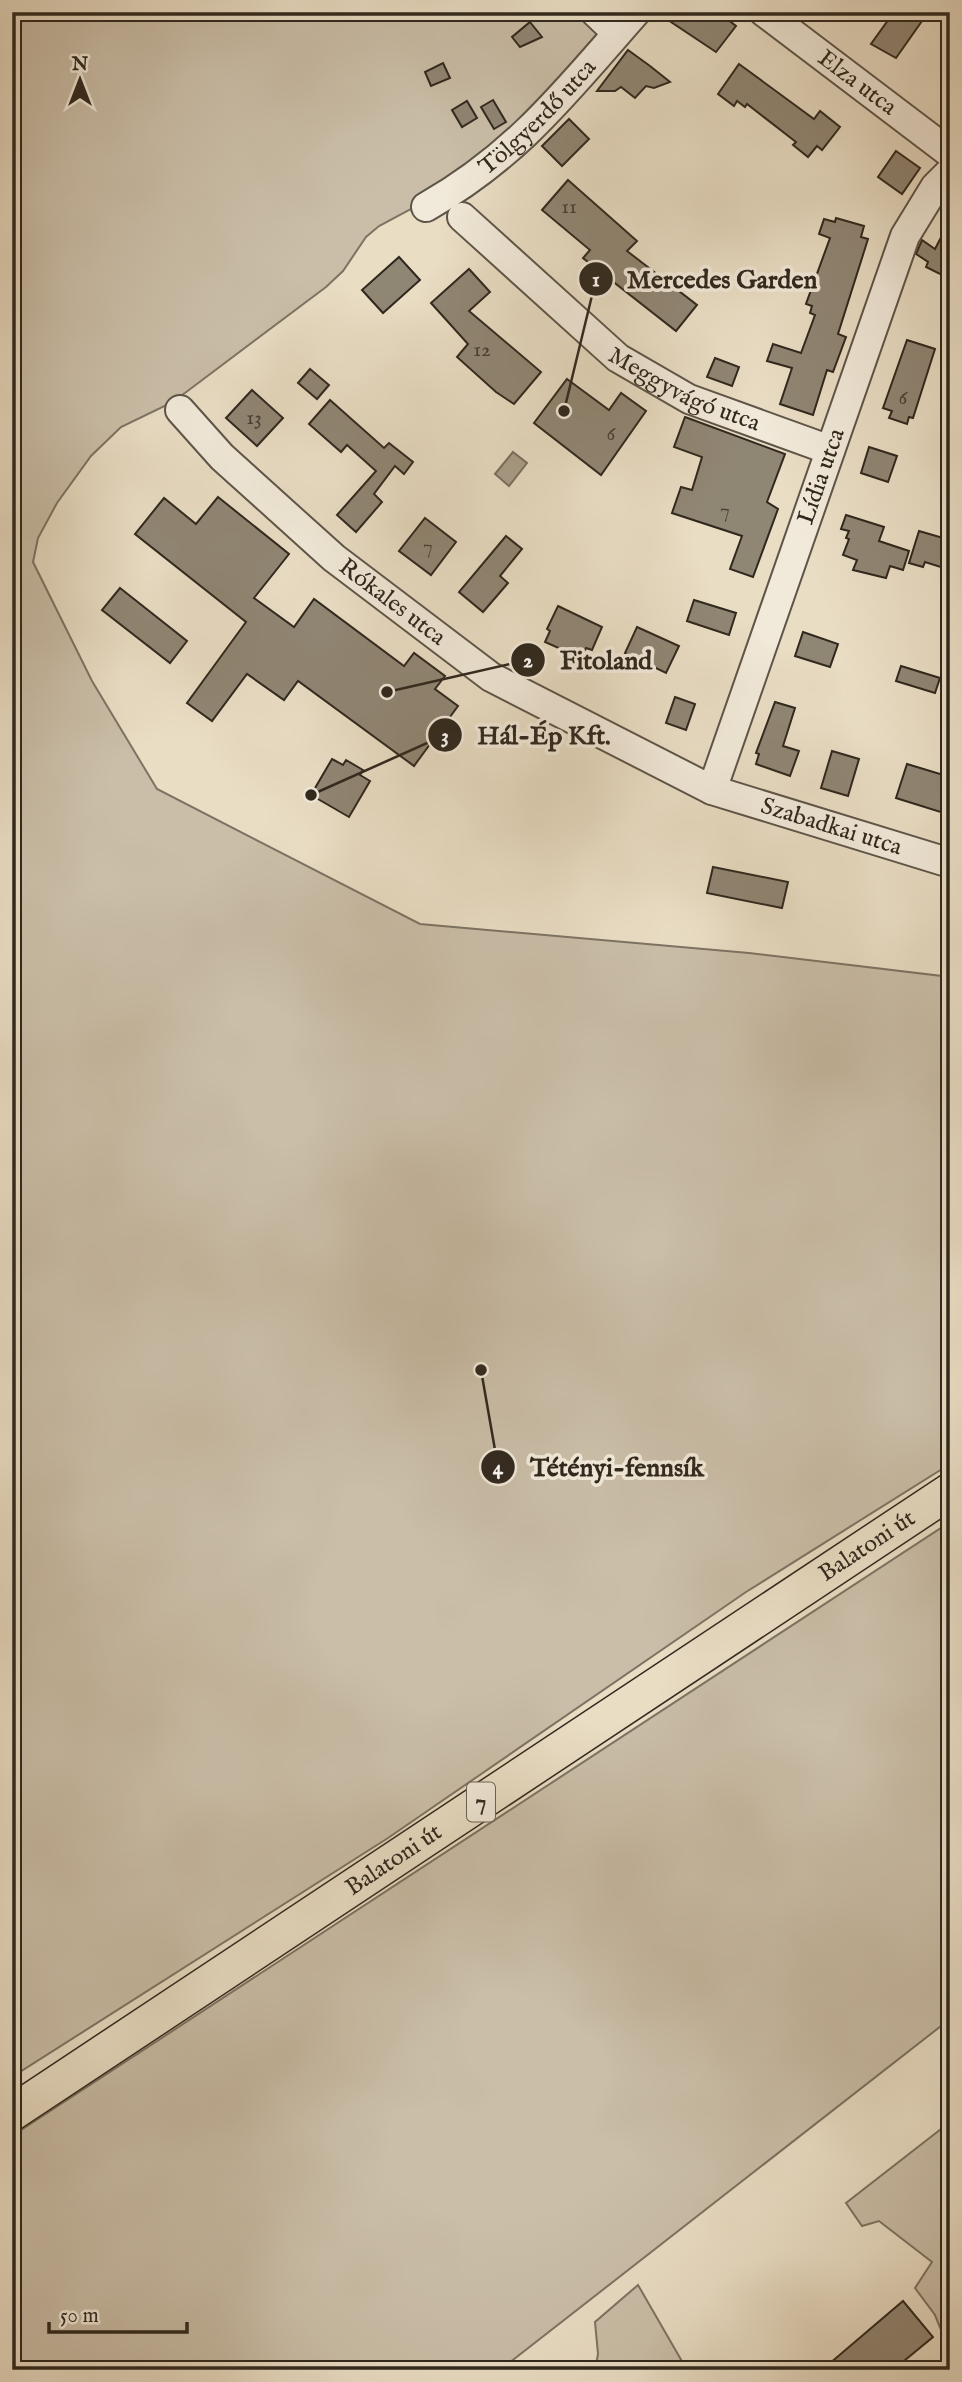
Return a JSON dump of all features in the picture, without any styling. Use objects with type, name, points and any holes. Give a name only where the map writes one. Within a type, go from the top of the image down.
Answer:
[{"type":"main road","name":"Balatoni út","points":[[12,2113],[950,1491]]},
{"type":"street","points":[[595,12],[617,33]]},
{"type":"street","name":"Tölgyerdő utca","points":[[426,207],[504,156],[565,95],[636,12]]},
{"type":"street","name":"Elza utca","points":[[764,12],[950,153]]},
{"type":"street","name":"Lídia utca","points":[[712,790],[905,236],[934,187],[950,172]]},
{"type":"street","name":"Meggyvágó utca","points":[[461,217],[519,272],[628,365],[689,399],[830,450]]},
{"type":"street","name":"Rókales utca","points":[[180,410],[222,457],[334,558],[449,648],[491,677],[712,790]]},
{"type":"street","name":"Szabadkai utca","points":[[712,790],[950,863]]},
{"type":"shaded area","points":[[12,12],[636,12],[565,95],[413,208],[379,226],[366,237],[343,271],[326,287],[173,402],[121,427],[91,456],[57,503],[38,538],[33,562],[92,681],[157,789],[420,924],[749,953],[950,977],[950,1464],[746,1592],[388,1838],[12,2077]]},
{"type":"shaded area","points":[[513,452],[527,463],[509,486],[495,474]]},
{"type":"shaded area","points":[[950,1522],[950,2019],[500,2370],[12,2370],[12,2136]]},
{"type":"shaded area","points":[[950,2122],[950,2352],[935,2315],[915,2288],[932,2262],[879,2221],[862,2226],[846,2203]]},
{"type":"shaded area","points":[[638,2285],[687,2370],[595,2370],[598,2354],[595,2322]]},
{"type":"building","points":[[656,12],[705,12],[713,18],[718,12],[736,26],[716,52]]},
{"type":"building","points":[[894,12],[909,12],[922,21],[896,58],[871,44]]},
{"type":"building","points":[[530,22],[542,37],[520,47],[512,37]]},
{"type":"building","points":[[628,50],[670,82],[654,88],[646,86],[635,98],[621,87],[615,91],[597,91]]},
{"type":"building","points":[[443,63],[450,78],[431,86],[425,72]]},
{"type":"building","points":[[739,64],[814,119],[820,111],[840,127],[822,150],[817,146],[808,157],[793,145],[796,142],[747,104],[745,107],[737,101],[734,106],[718,94]]},
{"type":"building","points":[[493,100],[506,122],[494,129],[481,107]]},
{"type":"building","points":[[467,101],[477,118],[462,127],[452,110]]},
{"type":"building","points":[[569,119],[589,139],[562,166],[542,146]]},
{"type":"building","points":[[896,151],[920,168],[902,194],[878,177]]},
{"type":"building","points":[[568,180],[637,241],[627,251],[697,305],[676,331],[583,258],[590,250],[542,210]]},
{"type":"building","points":[[836,218],[864,226],[861,237],[868,239],[838,334],[846,337],[833,372],[827,370],[813,415],[780,404],[792,368],[767,361],[773,344],[801,353],[815,315],[810,313],[812,306],[806,304],[830,238],[819,234],[824,219],[835,222]]},
{"type":"building","points":[[950,220],[950,279],[926,267],[928,262],[916,254],[922,240],[935,249]]},
{"type":"building","points":[[399,257],[420,280],[383,313],[362,290]]},
{"type":"building","points":[[469,269],[490,292],[469,311],[541,372],[514,404],[496,392],[457,357],[468,344],[431,303]]},
{"type":"building","points":[[907,340],[935,349],[913,418],[909,417],[907,424],[889,418],[892,411],[883,408]]},
{"type":"building","points":[[715,358],[739,367],[732,386],[707,377]]},
{"type":"building","points":[[310,369],[329,385],[317,399],[298,383]]},
{"type":"building","points":[[567,379],[609,410],[621,393],[646,411],[601,475],[534,423]]},
{"type":"building","points":[[252,390],[283,418],[257,446],[226,418]]},
{"type":"building","points":[[330,400],[384,448],[389,443],[413,462],[404,474],[395,466],[374,494],[382,502],[356,532],[337,515],[376,471],[347,445],[341,452],[309,424]]},
{"type":"building","points":[[685,417],[785,454],[767,502],[778,509],[753,577],[730,569],[742,536],[672,513],[681,487],[692,490],[702,457],[674,447]]},
{"type":"building","points":[[869,447],[897,456],[888,482],[861,473]]},
{"type":"building","points":[[218,497],[289,554],[254,598],[294,627],[314,599],[404,666],[414,653],[445,676],[435,689],[458,706],[414,766],[298,681],[284,700],[247,674],[212,721],[187,703],[246,622],[135,534],[164,498],[196,524]]},
{"type":"building","points":[[846,515],[884,527],[879,541],[909,551],[903,570],[890,566],[886,578],[853,570],[857,560],[843,555],[849,539],[846,538],[849,531],[841,529]]},
{"type":"building","points":[[425,518],[456,542],[431,575],[399,551]]},
{"type":"building","points":[[919,531],[950,540],[950,570],[925,562],[923,567],[909,563]]},
{"type":"building","points":[[506,536],[522,549],[500,576],[508,583],[483,612],[459,592]]},
{"type":"building","points":[[120,588],[187,641],[170,663],[102,610]]},
{"type":"building","points":[[694,600],[736,613],[729,635],[687,621]]},
{"type":"building","points":[[558,606],[602,627],[592,650],[586,648],[581,658],[545,642],[550,631],[547,629]]},
{"type":"building","points":[[637,627],[679,646],[666,673],[625,653]]},
{"type":"building","points":[[803,632],[838,644],[830,667],[795,656]]},
{"type":"building","points":[[901,666],[940,678],[935,693],[896,681]]},
{"type":"building","points":[[675,697],[695,704],[686,730],[666,723]]},
{"type":"building","points":[[775,702],[795,708],[783,746],[799,751],[790,776],[756,764],[759,754],[756,753]]},
{"type":"building","points":[[832,751],[859,759],[848,796],[821,788]]},
{"type":"building","points":[[332,759],[343,765],[346,760],[363,770],[360,775],[370,781],[349,817],[311,795]]},
{"type":"building","points":[[907,764],[950,777],[950,815],[896,798]]},
{"type":"building","points":[[713,867],[788,882],[782,908],[707,893]]},
{"type":"building","points":[[903,2301],[933,2337],[893,2370],[822,2370]]},
{"type":"place","name":"Mercedes Garden","points":[[564,411]]},
{"type":"place","name":"Fitoland","points":[[387,692]]},
{"type":"place","name":"Hál-Ép Kft.","points":[[311,795]]},
{"type":"place","name":"Tétényi-fennsík","points":[[481,1370]]}]
